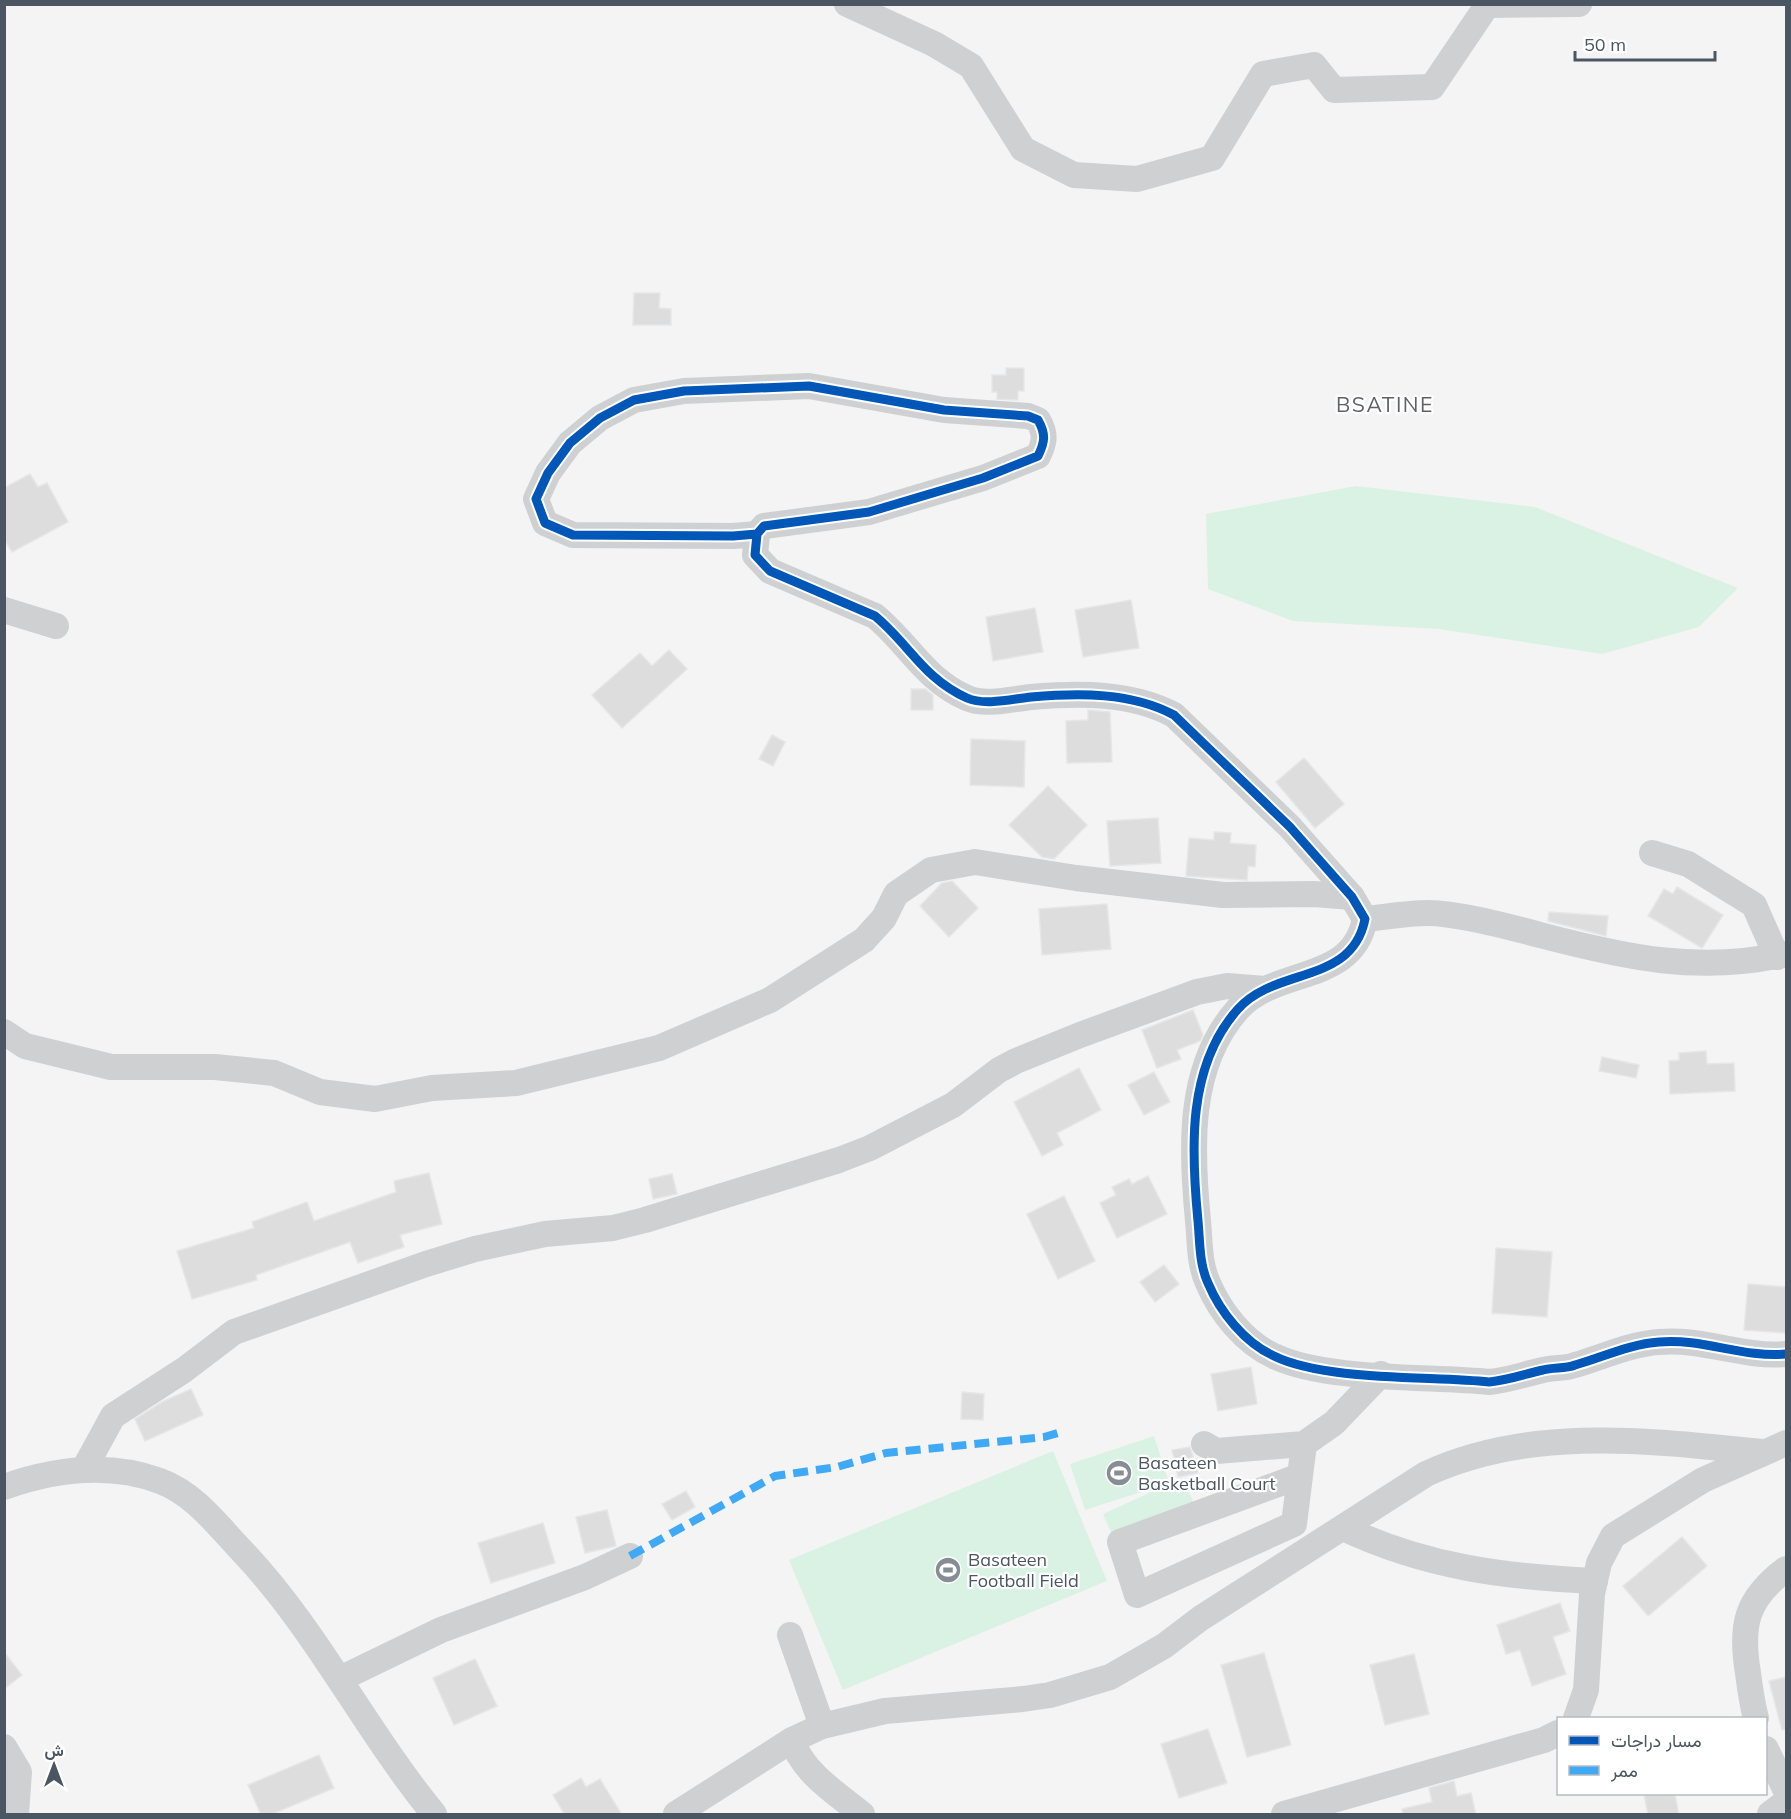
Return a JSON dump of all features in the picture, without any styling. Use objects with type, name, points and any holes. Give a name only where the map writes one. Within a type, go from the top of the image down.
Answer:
[{"type":"street","points":[[847,4],[934,44],[970,66],[1023,149],[1074,175],[1137,179],[1212,159],[1263,74],[1314,65],[1334,90],[1432,87],[1488,5],[1579,4]]},
{"type":"street","points":[[757,534],[733,536],[573,535],[545,523],[536,499],[548,473],[570,443],[600,418],[634,399],[684,391],[744,391],[809,386],[944,410],[1028,416],[1038,420],[1044,430],[1044,443],[1038,456],[1012,468],[869,512],[764,526],[757,534],[755,555],[765,567],[875,616],[890,628],[925,670],[942,684],[970,699],[1126,697],[1152,703],[1174,715],[1290,827],[1358,908],[1362,935],[1354,948],[1328,966],[1265,989],[1240,1007],[1219,1035],[1199,1091],[1194,1118],[1194,1185],[1201,1258],[1207,1282],[1224,1313],[1256,1344],[1273,1356],[1295,1364],[1329,1370],[1490,1382],[1543,1370],[1572,1367],[1641,1344],[1682,1340],[1755,1354],[1786,1354]]},
{"type":"street","points":[[4,610],[56,626]]},
{"type":"street","points":[[4,1032],[25,1046],[111,1067],[215,1067],[274,1073],[320,1092],[375,1098],[432,1088],[516,1083],[659,1048],[770,1000],[864,940],[884,918],[896,894],[931,870],[975,862],[1076,878],[1223,894],[1314,894],[1358,908],[1430,913],[1512,928],[1653,961],[1722,964],[1782,956],[1754,905],[1688,864],[1652,853]]},
{"type":"street","points":[[84,1469],[113,1416],[184,1370],[234,1332],[475,1249],[545,1234],[612,1228],[645,1220],[839,1160],[870,1148],[952,1105],[1016,1060],[1197,992],[1227,987],[1265,989]]},
{"type":"street","points":[[1204,1444],[1216,1451],[1304,1444],[1334,1423],[1381,1374]]},
{"type":"street","points":[[676,1815],[792,1740],[822,1726],[885,1711],[962,1703],[996,1703],[1041,1696],[1110,1677],[1164,1646],[1201,1618],[1426,1474],[1456,1460],[1520,1444],[1577,1440],[1763,1452]]},
{"type":"street","points":[[1577,1717],[1586,1690],[1589,1627],[1595,1581],[1599,1563],[1613,1536],[1703,1480],[1786,1443]]},
{"type":"street","points":[[1300,1476],[1120,1542],[1137,1595],[1294,1524],[1300,1476],[1304,1444]]},
{"type":"street","points":[[4,1486],[49,1473],[84,1469],[131,1472],[162,1482],[196,1503],[219,1523],[263,1571],[340,1679],[408,1782],[434,1815]]},
{"type":"street","points":[[1343,1528],[1399,1552],[1442,1563],[1496,1573],[1595,1581]]},
{"type":"street","points":[[340,1679],[441,1630],[585,1577],[630,1556]]},
{"type":"street","points":[[1756,1717],[1745,1655],[1744,1632],[1747,1614],[1757,1596],[1786,1569]]},
{"type":"street","points":[[790,1635],[822,1726]]},
{"type":"street","points":[[1286,1814],[1544,1740],[1557,1734]]},
{"type":"street","points":[[792,1740],[796,1752],[831,1792],[862,1815]]},
{"type":"street","points":[[4,1747],[19,1772],[16,1815]]},
{"type":"street","points":[[1767,1751],[1786,1791]]},
{"type":"street","points":[[1770,1815],[1786,1802]]},
{"type":"green space","points":[[1356,486],[1535,507],[1738,588],[1699,627],[1602,654],[1439,629],[1293,621],[1208,589],[1206,514]]},
{"type":"green space","name":"Basateen Basketball Court","points":[[1154,1436],[1169,1483],[1085,1510],[1070,1464]]},
{"type":"green space","name":"Basateen Football Field","points":[[1053,1451],[1107,1581],[843,1690],[789,1560]]},
{"type":"green space","points":[[1182,1478],[1194,1503],[1114,1539],[1103,1514]]},
{"type":"building","points":[[634,293],[660,293],[659,308],[671,309],[671,325],[633,325]]},
{"type":"building","points":[[1006,368],[1024,368],[1024,391],[1018,391],[1018,400],[997,399],[997,392],[992,392],[992,375],[1006,375]]},
{"type":"building","points":[[30,474],[38,487],[47,483],[68,522],[12,552],[4,539],[4,488]]},
{"type":"building","points":[[1131,600],[1139,648],[1083,657],[1075,610]]},
{"type":"building","points":[[1035,608],[1043,652],[993,661],[986,617]]},
{"type":"building","points":[[669,650],[687,669],[622,728],[592,695],[640,653],[652,666]]},
{"type":"building","points":[[911,689],[925,689],[933,695],[933,710],[911,710]]},
{"type":"building","points":[[1088,710],[1110,712],[1112,762],[1067,763],[1066,721],[1088,720]]},
{"type":"building","points":[[772,735],[785,742],[773,766],[759,759]]},
{"type":"building","points":[[971,739],[1025,741],[1024,787],[970,785]]},
{"type":"building","points":[[1304,758],[1344,804],[1315,828],[1276,782]]},
{"type":"building","points":[[1048,786],[1087,825],[1054,859],[1042,857],[1009,825]]},
{"type":"building","points":[[1158,818],[1161,863],[1110,866],[1107,821]]},
{"type":"building","points":[[1214,832],[1231,833],[1230,843],[1256,845],[1255,867],[1248,866],[1247,880],[1186,876],[1189,838],[1214,840]]},
{"type":"building","points":[[952,881],[978,908],[949,937],[920,906],[942,883]]},
{"type":"building","points":[[1677,887],[1723,915],[1702,948],[1648,916],[1664,889],[1673,894]]},
{"type":"building","points":[[1107,904],[1111,949],[1042,955],[1039,909]]},
{"type":"building","points":[[1549,912],[1608,916],[1606,936],[1548,921]]},
{"type":"building","points":[[1193,1010],[1203,1035],[1200,1041],[1177,1050],[1181,1059],[1157,1068],[1142,1030]]},
{"type":"building","points":[[1706,1051],[1707,1064],[1734,1063],[1735,1091],[1670,1094],[1669,1061],[1679,1060],[1679,1053]]},
{"type":"building","points":[[1602,1057],[1639,1065],[1636,1078],[1599,1071]]},
{"type":"building","points":[[1079,1068],[1101,1110],[1057,1133],[1063,1145],[1042,1156],[1014,1102]]},
{"type":"building","points":[[1154,1072],[1170,1102],[1144,1115],[1128,1085]]},
{"type":"building","points":[[429,1173],[442,1224],[400,1235],[404,1247],[358,1263],[350,1242],[256,1275],[257,1280],[192,1299],[177,1251],[254,1228],[252,1222],[307,1202],[314,1221],[396,1192],[394,1181]]},
{"type":"building","points":[[672,1174],[677,1194],[653,1199],[649,1179]]},
{"type":"building","points":[[1148,1176],[1167,1214],[1117,1238],[1100,1203],[1116,1195],[1112,1187],[1129,1179],[1132,1184]]},
{"type":"building","points":[[1064,1196],[1095,1261],[1058,1279],[1027,1214]]},
{"type":"building","points":[[1496,1248],[1552,1252],[1547,1317],[1492,1313]]},
{"type":"building","points":[[1164,1265],[1179,1284],[1155,1302],[1140,1282]]},
{"type":"building","points":[[1748,1284],[1786,1287],[1786,1333],[1744,1330]]},
{"type":"building","points":[[1251,1367],[1257,1404],[1218,1411],[1211,1374]]},
{"type":"building","points":[[191,1389],[203,1415],[145,1441],[135,1419],[162,1402]]},
{"type":"building","points":[[962,1392],[984,1394],[983,1420],[961,1419]]},
{"type":"building","points":[[1190,1447],[1198,1473],[1178,1477],[1172,1450]]},
{"type":"building","points":[[686,1491],[695,1507],[672,1520],[662,1504]]},
{"type":"building","points":[[607,1510],[616,1546],[585,1553],[576,1517]]},
{"type":"building","points":[[543,1523],[555,1563],[491,1583],[478,1543]]},
{"type":"building","points":[[1682,1537],[1707,1566],[1648,1616],[1623,1586]]},
{"type":"building","points":[[1560,1603],[1570,1631],[1553,1637],[1566,1674],[1532,1686],[1520,1650],[1506,1654],[1497,1625]]},
{"type":"building","points":[[4,1652],[22,1675],[4,1689]]},
{"type":"building","points":[[1264,1653],[1291,1745],[1247,1757],[1221,1665]]},
{"type":"building","points":[[1414,1654],[1429,1714],[1385,1725],[1370,1665]]},
{"type":"building","points":[[475,1659],[497,1706],[454,1725],[433,1678]]},
{"type":"building","points":[[1786,1677],[1786,1729],[1782,1730],[1769,1681]]},
{"type":"building","points":[[1208,1729],[1227,1783],[1179,1798],[1161,1744]]},
{"type":"building","points":[[319,1755],[334,1788],[270,1815],[261,1815],[248,1785]]},
{"type":"building","points":[[581,1778],[586,1787],[600,1779],[622,1815],[565,1815],[553,1795]]},
{"type":"building","points":[[1454,1781],[1457,1796],[1471,1793],[1476,1815],[1403,1815],[1402,1809],[1432,1802],[1429,1788]]},
{"type":"building","points":[[1644,1795],[1675,1795],[1679,1815],[1648,1815]]},
{"type":"marked path","points":[[630,1556],[775,1476],[837,1467],[886,1453],[1044,1437],[1061,1432]]},
{"type":"cycle path","points":[[757,534],[733,536],[573,535],[545,523],[536,499],[548,473],[570,443],[600,418],[634,400],[684,391],[809,386],[944,410],[1028,416],[1038,420],[1044,438],[1038,456],[983,478],[869,512],[764,526],[757,534],[755,555],[770,571],[875,616],[939,681],[967,698],[990,702],[1049,696],[1104,696],[1140,702],[1174,715],[1290,827],[1352,897],[1365,919],[1357,940],[1345,955],[1311,973],[1272,986],[1254,995],[1238,1009],[1221,1032],[1209,1056],[1201,1082],[1196,1109],[1194,1166],[1203,1268],[1219,1305],[1235,1326],[1253,1343],[1274,1356],[1321,1370],[1349,1374],[1489,1382],[1571,1366],[1648,1343],[1691,1343],[1754,1353],[1786,1354]]},
{"type":"place","name":"Basateen Basketball Court","points":[[1119,1473]]},
{"type":"place","name":"Basateen Football Field","points":[[948,1570]]},
{"type":"district","name":"BSATINE","points":[[1385,405]]}]
